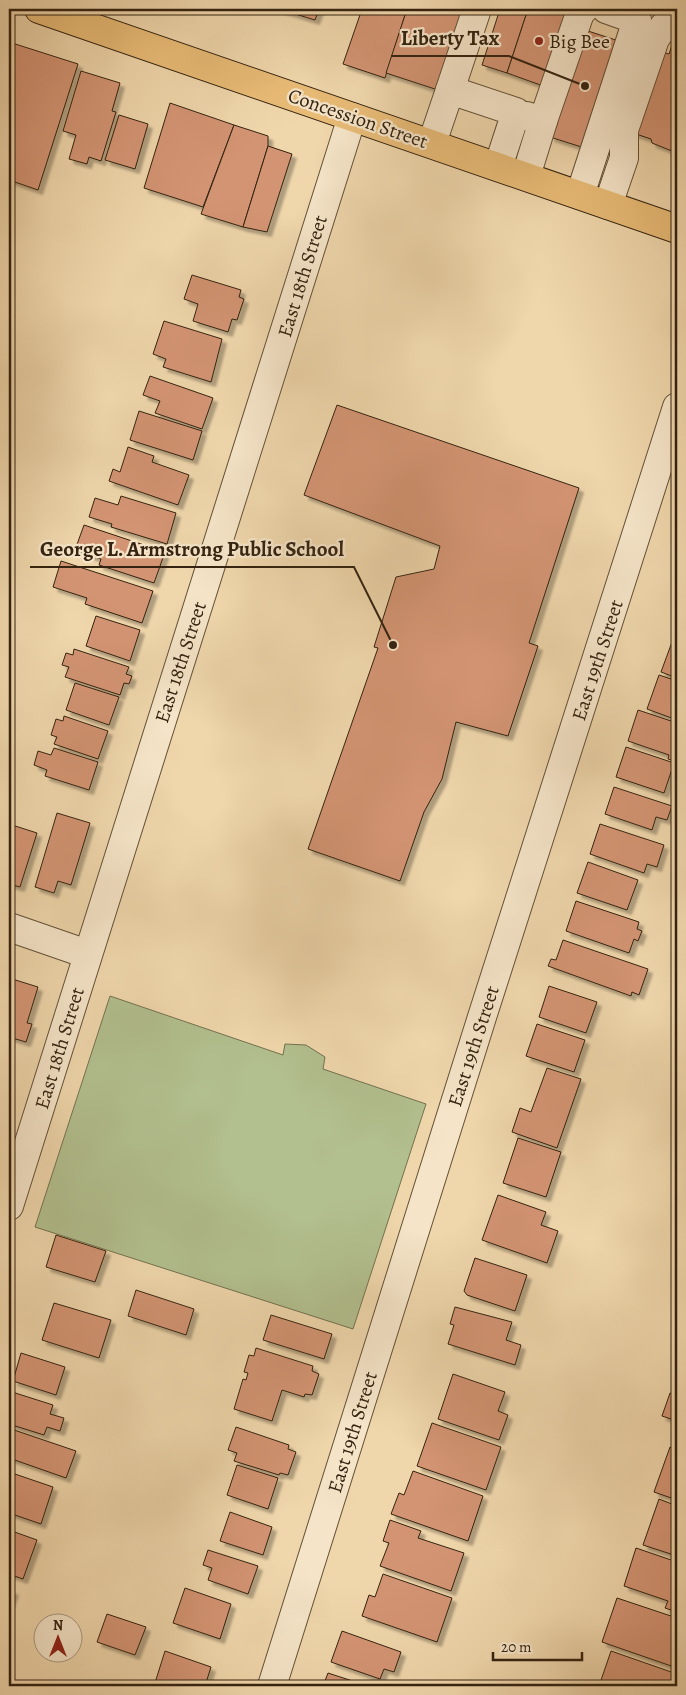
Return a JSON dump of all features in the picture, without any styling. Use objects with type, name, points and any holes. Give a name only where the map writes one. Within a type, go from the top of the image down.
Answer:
[{"type":"main road","name":"Concession Street","points":[[39,9],[677,229]]},
{"type":"street","points":[[432,143],[477,9]]},
{"type":"street","points":[[526,176],[580,13],[584,9]]},
{"type":"street","points":[[580,195],[637,20],[606,9]]},
{"type":"street","points":[[608,205],[624,158],[624,130],[655,39],[664,26],[677,20]]},
{"type":"street","points":[[450,90],[543,121]]},
{"type":"street","points":[[498,166],[516,112]]},
{"type":"street","name":"East 18th Street","points":[[9,1206],[352,117]]},
{"type":"street","name":"East 19th Street","points":[[272,1686],[482,1017],[677,407]]},
{"type":"street","points":[[9,927],[88,954]]},
{"type":"green space","points":[[110,996],[283,1055],[285,1044],[306,1045],[325,1057],[323,1069],[426,1104],[353,1329],[35,1227]]},
{"type":"building","points":[[279,9],[319,9],[315,20]]},
{"type":"building","points":[[362,9],[407,9],[385,78],[343,64]]},
{"type":"building","points":[[407,9],[464,9],[438,90],[386,73]]},
{"type":"building","points":[[500,9],[528,9],[507,73],[482,65]]},
{"type":"building","name":"Big Bee","points":[[528,9],[571,9],[546,87],[507,73]]},
{"type":"building","points":[[585,30],[625,43],[591,150],[550,137]]},
{"type":"building","points":[[677,30],[677,153],[652,143],[651,139],[630,132],[658,51],[669,54]]},
{"type":"building","points":[[9,42],[78,64],[38,190],[9,180]]},
{"type":"building","points":[[81,71],[120,83],[112,111],[116,112],[101,161],[89,157],[87,164],[69,159],[76,135],[63,131]]},
{"type":"building","points":[[170,103],[234,125],[203,207],[144,188]]},
{"type":"building","points":[[119,115],[148,124],[135,169],[105,160]]},
{"type":"building","points":[[234,125],[268,136],[268,146],[243,227],[201,214]]},
{"type":"building","points":[[268,146],[292,154],[267,232],[243,227]]},
{"type":"building","points":[[192,275],[241,290],[239,297],[244,299],[237,320],[232,319],[228,332],[193,321],[198,304],[184,299]]},
{"type":"building","points":[[164,321],[222,339],[211,382],[163,367],[166,359],[153,354]]},
{"type":"building","points":[[150,376],[213,398],[202,429],[155,413],[160,401],[143,395]]},
{"type":"building","points":[[337,405],[579,488],[529,643],[538,646],[508,736],[456,722],[442,779],[424,812],[400,881],[308,849],[378,648],[374,647],[396,577],[434,569],[440,546],[304,495]]},
{"type":"building","points":[[139,411],[202,431],[193,460],[130,440]]},
{"type":"building","points":[[128,447],[154,456],[152,462],[189,475],[178,505],[109,481],[113,469],[120,472]]},
{"type":"building","points":[[121,496],[176,513],[167,544],[111,527],[112,524],[89,517],[95,498],[118,505]]},
{"type":"building","points":[[84,525],[165,552],[154,583],[99,565],[101,559],[75,550]]},
{"type":"building","points":[[61,561],[153,591],[142,623],[85,604],[87,598],[53,587]]},
{"type":"building","points":[[96,616],[140,630],[130,661],[86,646]]},
{"type":"building","points":[[672,642],[677,644],[677,678],[661,672]]},
{"type":"building","points":[[74,649],[129,667],[126,674],[132,676],[129,684],[124,683],[120,695],[65,677],[69,667],[62,665],[66,653],[73,655]]},
{"type":"building","points":[[659,675],[677,681],[677,720],[647,709]]},
{"type":"building","points":[[75,683],[119,697],[109,725],[66,710]]},
{"type":"building","points":[[638,710],[677,723],[677,762],[668,759],[669,755],[628,741]]},
{"type":"building","points":[[64,716],[108,731],[98,759],[54,744],[57,737],[51,735],[56,719],[63,721]]},
{"type":"building","points":[[626,747],[674,763],[664,793],[616,777]]},
{"type":"building","points":[[54,748],[98,762],[89,790],[45,776],[47,770],[34,765],[38,751],[51,755]]},
{"type":"building","points":[[614,787],[672,806],[667,820],[656,817],[652,830],[605,814]]},
{"type":"building","points":[[57,813],[90,823],[71,885],[58,881],[54,893],[35,887]]},
{"type":"building","points":[[9,824],[37,833],[20,887],[9,884]]},
{"type":"building","points":[[600,824],[664,845],[657,867],[647,864],[644,873],[590,854]]},
{"type":"building","points":[[588,862],[638,880],[627,910],[577,893]]},
{"type":"building","points":[[576,901],[639,922],[637,929],[642,931],[638,941],[634,939],[629,953],[566,931]]},
{"type":"building","points":[[563,940],[648,969],[639,995],[632,992],[631,996],[548,966],[551,959],[556,960]]},
{"type":"building","points":[[9,978],[38,987],[27,1023],[32,1024],[26,1042],[9,1037]]},
{"type":"building","points":[[549,986],[597,1002],[586,1033],[539,1017]]},
{"type":"building","points":[[537,1024],[585,1040],[574,1072],[526,1056]]},
{"type":"building","points":[[547,1068],[581,1079],[557,1148],[512,1132],[520,1108],[531,1112]]},
{"type":"building","points":[[518,1138],[561,1152],[546,1197],[503,1183]]},
{"type":"building","points":[[498,1195],[546,1212],[541,1225],[558,1231],[547,1263],[482,1240]]},
{"type":"building","points":[[56,1235],[106,1251],[95,1282],[46,1267]]},
{"type":"building","points":[[475,1258],[527,1275],[515,1311],[467,1295],[464,1291]]},
{"type":"building","points":[[136,1290],[194,1309],[186,1335],[128,1316]]},
{"type":"building","points":[[54,1303],[111,1320],[99,1358],[42,1340]]},
{"type":"building","points":[[455,1307],[512,1322],[506,1340],[521,1345],[515,1365],[448,1344],[454,1325],[450,1324]]},
{"type":"building","points":[[271,1315],[332,1334],[324,1359],[263,1340]]},
{"type":"building","points":[[256,1348],[313,1366],[312,1371],[319,1374],[312,1395],[305,1394],[304,1397],[282,1390],[272,1421],[234,1409],[243,1379],[246,1380],[248,1373],[244,1372],[249,1355],[254,1356]]},
{"type":"building","points":[[21,1353],[65,1367],[56,1395],[13,1381]]},
{"type":"building","points":[[453,1374],[505,1392],[498,1411],[508,1415],[499,1440],[438,1419]]},
{"type":"building","points":[[9,1391],[53,1405],[50,1414],[64,1418],[60,1431],[47,1427],[44,1435],[9,1424]]},
{"type":"building","points":[[670,1393],[677,1395],[677,1421],[662,1416]]},
{"type":"building","points":[[432,1423],[501,1447],[486,1490],[417,1466]]},
{"type":"building","points":[[236,1427],[289,1445],[288,1449],[296,1452],[288,1475],[280,1473],[279,1475],[234,1461],[237,1453],[228,1450]]},
{"type":"building","points":[[14,1430],[76,1451],[66,1478],[9,1458],[9,1445]]},
{"type":"building","points":[[670,1447],[677,1450],[677,1500],[654,1492]]},
{"type":"building","points":[[237,1465],[278,1478],[268,1509],[227,1495]]},
{"type":"building","points":[[413,1471],[483,1496],[468,1541],[391,1514],[399,1493],[404,1495]]},
{"type":"building","points":[[9,1472],[53,1487],[41,1524],[9,1513]]},
{"type":"building","points":[[659,1499],[677,1506],[677,1556],[643,1545]]},
{"type":"building","points":[[230,1512],[272,1527],[263,1555],[220,1541]]},
{"type":"building","points":[[390,1520],[421,1531],[418,1538],[464,1553],[451,1591],[380,1566],[389,1543],[383,1541]]},
{"type":"building","points":[[9,1530],[37,1540],[23,1579],[9,1574]]},
{"type":"building","points":[[636,1548],[677,1562],[677,1612],[665,1608],[668,1601],[624,1586]]},
{"type":"building","points":[[208,1550],[258,1566],[248,1594],[208,1580],[212,1568],[203,1565]]},
{"type":"building","points":[[383,1574],[452,1598],[437,1642],[362,1616],[369,1595],[375,1597]]},
{"type":"building","points":[[185,1588],[231,1604],[220,1639],[173,1623]]},
{"type":"building","points":[[9,1589],[14,1591],[9,1605]]},
{"type":"building","points":[[617,1598],[677,1618],[677,1668],[602,1642]]},
{"type":"building","points":[[107,1614],[146,1627],[135,1655],[97,1642]]},
{"type":"building","points":[[342,1631],[401,1652],[394,1672],[384,1669],[380,1679],[331,1662]]},
{"type":"building","points":[[165,1651],[211,1667],[205,1686],[154,1686]]},
{"type":"building","points":[[611,1651],[677,1674],[677,1686],[599,1686]]},
{"type":"building","points":[[328,1673],[331,1674],[368,1686],[323,1686]]},
{"type":"place","name":"Big Bee","points":[[539,41]]},
{"type":"place","name":"Liberty Tax","points":[[585,86]]},
{"type":"place","name":"George L. Armstrong Public School","points":[[393,645]]}]
